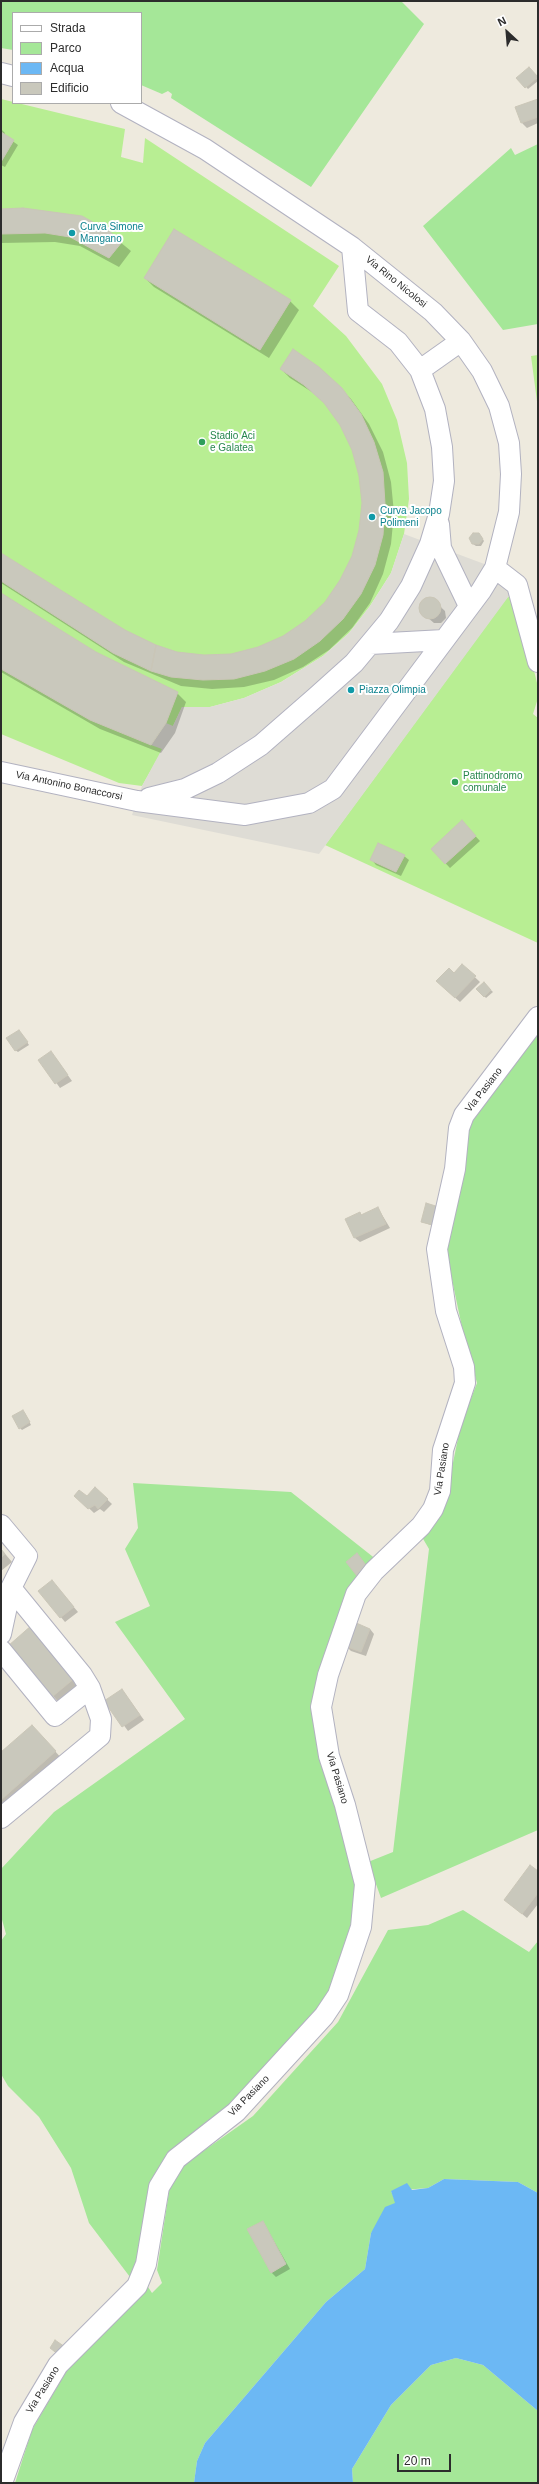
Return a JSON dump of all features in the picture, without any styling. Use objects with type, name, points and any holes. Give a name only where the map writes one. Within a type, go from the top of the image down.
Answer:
[{"type":"street","points":[[1,73],[12,76]]},
{"type":"street","name":"Via Rino Nicolosi","points":[[123,104],[205,149],[352,247],[433,312],[461,341],[482,371],[499,406],[509,443],[511,474],[509,512],[495,568]]},
{"type":"street","points":[[137,800],[185,789],[218,773],[261,745],[354,662],[370,644],[389,620],[411,586],[430,544],[439,514],[444,480],[442,447],[435,409],[420,370],[398,342],[358,311],[352,247]]},
{"type":"street","points":[[420,370],[461,341]]},
{"type":"street","points":[[439,514],[441,548],[469,606]]},
{"type":"street","points":[[495,568],[517,585],[538,662]]},
{"type":"street","name":"Via Antonino Bonaccorsi","points":[[1,772],[137,800],[245,816],[309,803],[332,789],[444,640],[495,568]]},
{"type":"street","points":[[370,644],[444,640]]},
{"type":"street","name":"Via Pasiano","points":[[2,2483],[24,2422],[58,2365],[137,2286],[146,2264],[159,2187],[176,2159],[236,2112],[324,2016],[338,1995],[361,1928],[365,1884],[345,1805],[329,1756],[321,1707],[328,1675],[356,1594],[374,1571],[421,1526],[433,1509],[440,1491],[443,1450],[465,1383],[464,1367],[446,1311],[437,1250],[455,1169],[459,1128],[464,1115],[538,1017]]},
{"type":"street","points":[[1,1525],[26,1556],[11,1588],[1,1634]]},
{"type":"street","points":[[1,1818],[100,1736],[101,1719],[90,1688],[82,1675],[11,1588]]},
{"type":"street","points":[[1,1650],[55,1716],[90,1688]]},
{"type":"green space","points":[[1,1],[401,1],[424,24],[311,187],[171,98],[172,94],[168,91],[162,94],[142,85],[142,12],[12,12],[12,50],[1,48]]},
{"type":"green space","name":"Stadio Aci e Galatea","points":[[1,99],[12,102],[12,104],[22,104],[125,129],[121,157],[143,163],[145,138],[339,266],[313,306],[346,336],[382,384],[397,420],[407,463],[409,499],[404,534],[391,573],[370,606],[349,633],[323,656],[281,682],[244,698],[210,707],[182,707],[173,726],[152,744],[163,749],[142,786],[119,783],[1,734]]},
{"type":"green space","points":[[538,144],[538,324],[503,330],[423,226],[511,148],[515,155]]},
{"type":"green space","points":[[538,355],[538,409],[531,356]]},
{"type":"green space","name":"Pattinodromo comunale","points":[[508,596],[520,614],[538,687],[538,698],[533,714],[538,718],[538,943],[325,845]]},
{"type":"green space","points":[[538,1034],[538,1830],[381,1898],[368,1862],[393,1852],[429,1549],[422,1537],[444,1506],[461,1424],[477,1383],[463,1332],[447,1256],[447,1245],[466,1164],[466,1136],[473,1118]]},
{"type":"green space","points":[[133,1483],[291,1492],[377,1560],[323,1674],[360,1884],[334,1995],[245,2094],[188,2137],[133,2281],[89,2223],[71,2168],[39,2117],[8,2086],[1,2074],[1,1941],[6,1934],[1,1916],[1,1869],[54,1812],[185,1719],[115,1622],[150,1606],[125,1549],[138,1528]]},
{"type":"green space","points":[[463,1910],[529,1952],[538,1941],[538,2193],[518,2182],[444,2179],[428,2188],[391,2191],[396,2203],[371,2233],[365,2269],[326,2302],[205,2443],[197,2461],[194,2483],[15,2483],[32,2430],[71,2363],[148,2287],[152,2293],[162,2283],[157,2270],[170,2185],[182,2166],[253,2116],[338,2022],[388,1930],[428,1925]]},
{"type":"green space","points":[[456,2358],[483,2365],[538,2411],[538,2483],[353,2483],[352,2469],[391,2405],[431,2365]]},
{"type":"shaded area","name":"Piazza Olimpia","points":[[404,534],[495,568],[517,585],[319,854],[132,815],[142,786],[162,749],[151,745],[166,723],[173,726],[182,707],[210,707],[244,698],[281,682],[323,656],[349,633],[370,606],[391,573]]},
{"type":"water","points":[[444,2179],[518,2182],[538,2193],[538,2411],[483,2365],[456,2358],[431,2365],[391,2405],[352,2469],[353,2483],[194,2483],[197,2461],[205,2443],[326,2302],[365,2269],[371,2233],[385,2207],[395,2203],[391,2191],[407,2183],[412,2190],[428,2188]]},
{"type":"building","points":[[529,67],[538,77],[525,88],[516,78]]},
{"type":"building","points":[[538,99],[538,117],[521,123],[515,107]]},
{"type":"building","points":[[1,132],[14,140],[1,162]]},
{"type":"building","name":"Curva Simone Mangano","points":[[23,208],[82,216],[109,231],[122,242],[109,258],[70,237],[45,233],[1,234],[1,209]]},
{"type":"building","points":[[174,229],[291,300],[260,350],[144,278]]},
{"type":"building","name":"Curva Jacopo Polimeni","points":[[293,349],[319,367],[342,388],[361,414],[374,442],[383,472],[385,504],[383,535],[375,565],[361,594],[343,619],[320,641],[294,659],[265,671],[234,679],[203,680],[171,677],[151,671],[156,645],[177,652],[204,655],[231,654],[258,647],[283,636],[305,621],[325,602],[340,580],[352,556],[359,530],[362,503],[359,476],[352,450],[340,425],[324,403],[304,385],[280,369]]},
{"type":"building","points":[[473,533],[479,533],[483,539],[479,544],[472,544],[469,538]]},
{"type":"building","points":[[1,553],[125,630],[156,645],[151,671],[113,653],[1,581]]},
{"type":"building","points":[[1,593],[96,652],[178,692],[166,723],[151,745],[90,720],[1,669]]},
{"type":"building","points":[[430,597],[438,600],[441,608],[438,616],[430,619],[422,616],[419,608],[422,600]]},
{"type":"building","points":[[462,820],[476,836],[445,864],[431,849]]},
{"type":"building","points":[[378,843],[405,855],[396,872],[370,860]]},
{"type":"building","points":[[462,964],[476,976],[455,998],[436,981],[449,968],[454,973]]},
{"type":"building","points":[[484,982],[491,990],[484,997],[476,989]]},
{"type":"building","points":[[19,1030],[28,1042],[15,1051],[6,1038]]},
{"type":"building","points":[[51,1051],[68,1075],[55,1084],[38,1060]]},
{"type":"building","points":[[426,1203],[442,1208],[437,1226],[421,1222]]},
{"type":"building","points":[[378,1207],[386,1224],[354,1238],[345,1219],[360,1212],[361,1215]]},
{"type":"building","points":[[23,1410],[30,1422],[19,1429],[12,1416]]},
{"type":"building","points":[[95,1487],[108,1499],[98,1509],[95,1505],[88,1509],[74,1496],[79,1490],[87,1496]]},
{"type":"building","points":[[1,1549],[5,1554],[1,1558]]},
{"type":"building","points":[[357,1553],[368,1568],[357,1576],[346,1562]]},
{"type":"building","points":[[52,1580],[74,1607],[60,1618],[38,1591]]},
{"type":"building","points":[[354,1622],[370,1629],[361,1652],[345,1646]]},
{"type":"building","points":[[32,1625],[76,1677],[52,1697],[8,1646]]},
{"type":"building","points":[[122,1689],[140,1715],[122,1727],[104,1701]]},
{"type":"building","points":[[32,1725],[56,1751],[1,1800],[1,1752]]},
{"type":"building","points":[[530,1865],[538,1871],[538,1893],[522,1914],[504,1900]]},
{"type":"building","points":[[263,2221],[286,2264],[271,2273],[247,2229]]},
{"type":"building","points":[[55,2340],[65,2347],[59,2355],[50,2348]]},
{"type":"place","name":"Curva Simone Mangano","points":[[72,233]]},
{"type":"place","name":"Stadio Aci e Galatea","points":[[202,442]]},
{"type":"place","name":"Curva Jacopo Polimeni","points":[[372,517]]},
{"type":"place","name":"Piazza Olimpia","points":[[351,690]]},
{"type":"place","name":"Pattinodromo comunale","points":[[455,782]]}]
